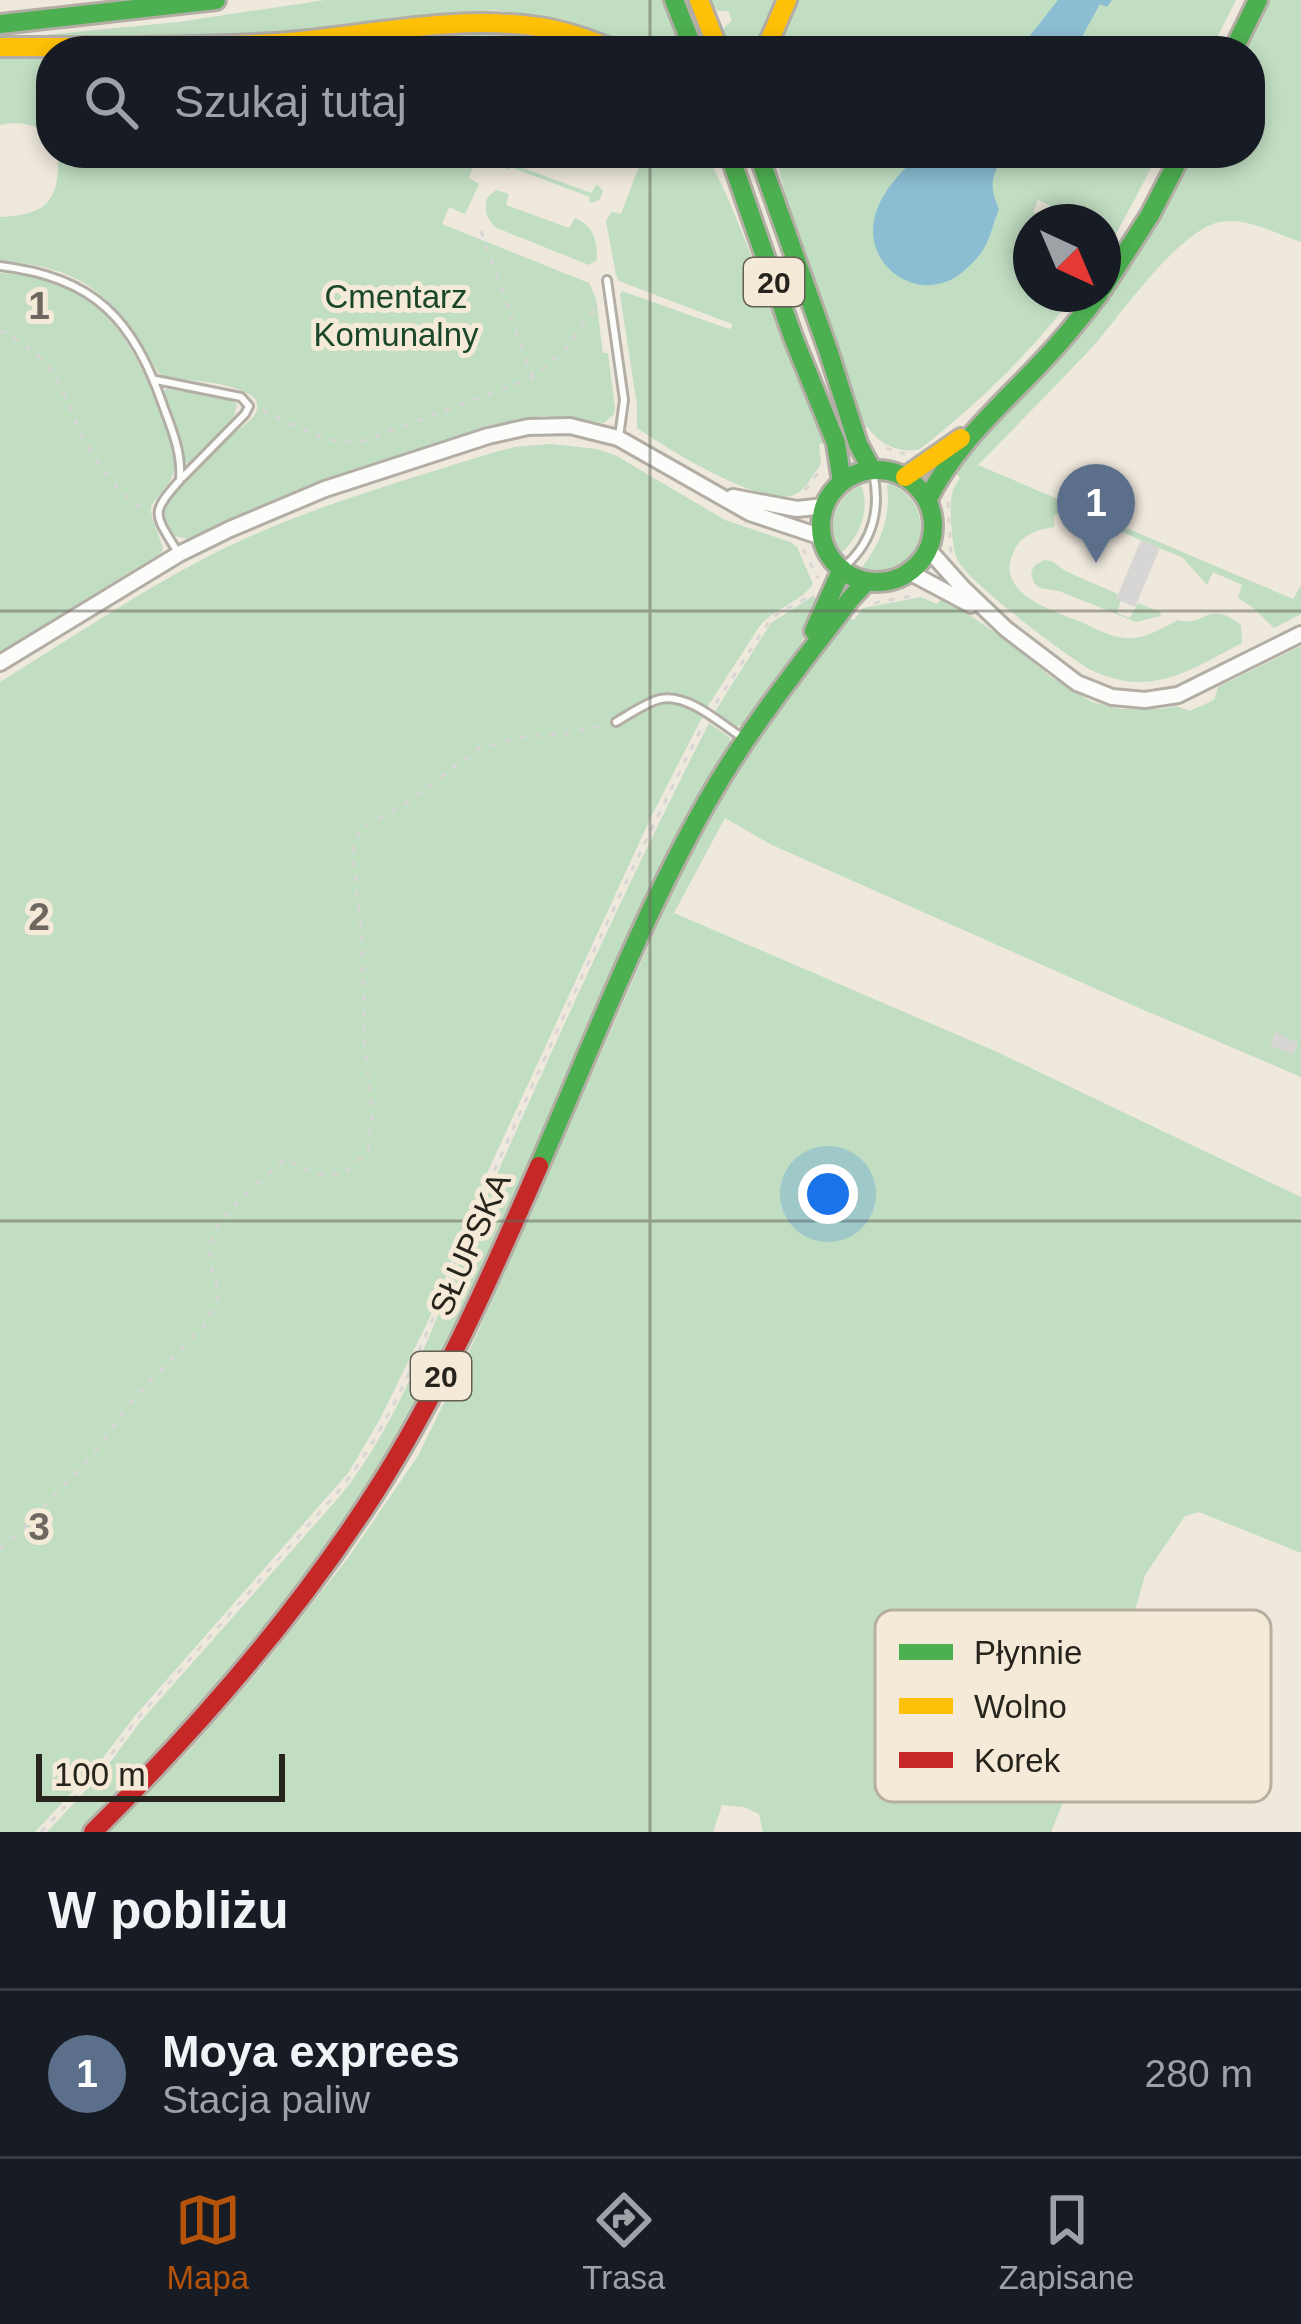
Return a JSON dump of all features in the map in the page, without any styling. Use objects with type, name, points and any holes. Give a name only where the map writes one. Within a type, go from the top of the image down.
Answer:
[{"type":"main road","points":[[0,24],[216,0]]},
{"type":"main road","points":[[674,0],[688,36]]},
{"type":"main road","points":[[699,0],[713,36]]},
{"type":"main road","points":[[771,36],[787,0]]},
{"type":"main road","points":[[1240,36],[1258,0]]},
{"type":"main road","points":[[337,36],[514,19],[587,36]]},
{"type":"main road","points":[[0,47],[36,46]]},
{"type":"main road","name":"20","points":[[728,168],[741,189],[793,337],[850,442],[872,470]]},
{"type":"main road","points":[[734,168],[741,189]]},
{"type":"main road","name":"20","points":[[767,168],[850,442],[842,482]]},
{"type":"main road","points":[[1121,260],[1174,168]]},
{"type":"main road","points":[[927,502],[936,482],[988,417],[1084,312]]},
{"type":"main road","points":[[905,478],[988,417]]},
{"type":"main road","points":[[889,471],[905,478],[927,502],[933,526],[928,549],[908,572],[889,580],[867,581],[842,569],[822,536],[825,506],[842,482],[861,472],[889,471]]},
{"type":"main road","name":"SŁUPSKA","points":[[782,689],[842,569]]},
{"type":"main road","name":"SŁUPSKA","points":[[93,1832],[247,1667],[319,1576],[393,1463],[461,1336],[705,804],[745,739],[867,581]]},
{"type":"street","points":[[0,663],[179,554],[230,529],[325,489],[508,430],[549,425],[590,429],[618,438],[750,513],[822,536]]},
{"type":"street","points":[[711,491],[771,506],[825,506]]},
{"type":"street","points":[[928,549],[991,617]]},
{"type":"street","points":[[908,572],[991,617],[1077,682],[1102,694],[1133,700],[1178,694],[1301,634]]},
{"type":"lane","points":[[0,266],[59,277],[112,311],[154,380],[180,452],[180,480]]},
{"type":"lane","points":[[607,280],[624,410],[618,438]]},
{"type":"lane","points":[[793,337],[817,374]]},
{"type":"lane","points":[[154,380],[241,397],[249,406],[160,504],[161,524],[179,554]]},
{"type":"lane","points":[[829,392],[850,442]]},
{"type":"lane","points":[[842,569],[870,532],[877,501],[872,470]]},
{"type":"lane","points":[[616,722],[648,704],[672,698],[745,739]]},
{"type":"path","points":[[481,230],[532,378]]},
{"type":"path","points":[[249,406],[324,440],[360,442],[532,378],[566,348],[609,293]]},
{"type":"path","points":[[0,330],[28,345],[56,376],[80,431],[106,473],[145,511],[158,512]]},
{"type":"path","points":[[798,500],[828,459],[850,442],[871,441],[909,456]]},
{"type":"path","points":[[41,1832],[338,1493],[366,1452],[434,1318],[459,1251],[599,936],[708,716],[772,617],[816,590],[816,572],[800,544]]},
{"type":"path","points":[[0,1549],[94,1453],[134,1399],[204,1325],[219,1295],[210,1261],[212,1236],[249,1190],[285,1159],[316,1174],[344,1174],[368,1151],[373,1113],[352,852],[361,828],[401,808],[478,749],[616,722]]},
{"type":"green space","points":[[325,0],[665,0],[679,36],[605,36],[563,19],[494,10],[303,34],[14,38],[178,22]]},
{"type":"green space","points":[[709,0],[776,0],[762,36],[725,36],[723,29],[732,20],[728,11],[718,11]]},
{"type":"green space","points":[[798,0],[1236,0],[1218,36],[781,36]]},
{"type":"green space","points":[[1269,0],[1301,0],[1301,242],[1240,222],[1204,228],[1170,256],[1121,312],[1121,279],[1185,168],[1265,168],[1265,36],[1251,36]]},
{"type":"green space","points":[[501,28],[534,36],[427,36]]},
{"type":"green space","points":[[0,56],[36,56],[36,128],[0,125]]},
{"type":"green space","name":"Cmentarz Komunalny","points":[[57,168],[473,168],[469,178],[479,184],[465,214],[449,207],[442,224],[589,283],[596,298],[603,353],[608,353],[614,414],[604,423],[543,416],[489,425],[302,489],[188,539],[175,536],[163,515],[166,506],[191,473],[253,417],[256,402],[229,386],[164,377],[127,324],[96,291],[55,270],[0,261],[0,217],[40,209],[56,183]]},
{"type":"green space","points":[[513,168],[591,193],[597,184],[603,191],[600,199],[593,203],[590,197]]},
{"type":"green space","points":[[638,168],[713,168],[826,437],[819,445],[821,464],[796,494],[781,497],[739,485],[637,428],[622,291],[729,329],[732,324],[619,281],[606,221],[611,212],[621,214]]},
{"type":"green space","points":[[779,168],[1151,168],[1121,225],[1121,204],[1038,200],[1036,204],[1013,204],[1013,312],[1060,312],[1002,377],[920,449],[890,446],[868,427],[859,429],[833,331]]},
{"type":"green space","points":[[496,190],[509,194],[506,205],[569,228],[575,218],[581,221],[593,234],[597,260],[589,265],[497,228],[486,207],[487,198]]},
{"type":"green space","points":[[0,273],[58,284],[101,311],[133,352],[146,378],[174,460],[171,479],[151,507],[161,553],[0,652]]},
{"type":"green space","points":[[1098,312],[1121,312],[978,465],[1293,599],[1301,585],[1301,614],[1274,628],[1238,598],[1242,585],[1213,572],[1207,585],[1183,558],[1103,524],[1071,525],[1069,513],[1054,515],[1054,527],[1022,540],[1010,564],[1011,577],[1028,598],[1125,638],[1213,614],[1241,625],[1242,643],[1167,678],[1139,682],[1093,671],[997,601],[957,559],[951,500],[960,478],[954,471]]},
{"type":"green space","points":[[166,389],[237,404],[234,416],[189,463],[184,463],[182,442],[163,393]]},
{"type":"green space","points":[[551,444],[615,455],[725,520],[790,542],[797,547],[813,584],[759,627],[708,706],[652,815],[482,1184],[430,1317],[348,1473],[35,1832],[0,1832],[0,682],[154,586],[241,540],[348,498],[495,452]]},
{"type":"green space","points":[[890,484],[908,496],[918,511],[917,544],[895,568],[862,567],[883,529]]},
{"type":"green space","points":[[861,485],[862,522],[841,553],[834,533],[835,515],[844,498]]},
{"type":"green space","points":[[1044,560],[1118,594],[1117,613],[1130,618],[1138,603],[1161,616],[1136,622],[1040,588],[1031,573]]},
{"type":"green space","points":[[813,596],[821,602],[799,647],[744,725],[736,726],[714,713],[771,623]]},
{"type":"green space","points":[[921,597],[937,604],[943,597],[1051,677],[1092,702],[1120,709],[1176,706],[1190,711],[1214,700],[1218,687],[1301,646],[1301,1077],[772,845],[725,818],[674,913],[995,1051],[1301,1197],[1301,1553],[1199,1512],[1185,1516],[1145,1575],[1135,1610],[875,1610],[875,1802],[1063,1802],[1051,1832],[763,1832],[759,1814],[722,1805],[713,1832],[108,1832],[258,1672],[348,1558],[418,1456],[474,1341],[686,860],[743,759],[846,616],[854,620],[863,608]]},
{"type":"green space","points":[[709,723],[730,738],[730,746],[428,1386],[344,1525],[242,1663],[133,1783],[81,1832],[47,1832],[341,1495],[385,1428],[566,1020]]},
{"type":"water","points":[[1058,0],[1112,0],[1107,7],[1100,4],[1082,36],[1030,36]]},
{"type":"water","points":[[906,168],[997,168],[993,193],[999,209],[984,248],[950,280],[931,285],[904,279],[892,272],[876,249],[877,211]]},
{"type":"building","points":[[1141,540],[1160,548],[1135,607],[1116,599]]},
{"type":"building","points":[[1275,1032],[1298,1043],[1293,1054],[1270,1046]]},
{"type":"traffic: fast","points":[[0,24],[216,0]]},
{"type":"traffic: fast","points":[[674,0],[688,36]]},
{"type":"traffic: fast","points":[[1240,36],[1258,0]]},
{"type":"traffic: fast","points":[[734,168],[836,443],[842,482]]},
{"type":"traffic: fast","points":[[763,168],[858,444],[872,470]]},
{"type":"traffic: fast","points":[[1121,260],[1174,168]]},
{"type":"traffic: fast","points":[[927,501],[963,446],[1084,312]]},
{"type":"traffic: fast","points":[[877,470],[898,475],[916,487],[928,505],[933,526],[928,547],[916,565],[898,577],[877,582],[856,577],[838,565],[826,547],[821,526],[826,505],[838,487],[856,475],[877,470]]},
{"type":"traffic: fast","points":[[814,631],[842,569]]},
{"type":"traffic: fast","points":[[539,1166],[640,934],[708,800],[776,697],[867,581]]},
{"type":"traffic: slow","points":[[699,0],[713,36]]},
{"type":"traffic: slow","points":[[771,36],[787,0]]},
{"type":"traffic: slow","points":[[337,36],[473,23],[549,29],[575,36]]},
{"type":"traffic: slow","points":[[0,47],[36,47]]},
{"type":"traffic: slow","points":[[905,477],[961,438]]},
{"type":"traffic: jam","points":[[93,1832],[243,1670],[311,1585],[374,1494],[442,1374],[539,1166]]},
{"type":"place","name":"Moya exprees","points":[[1096,563]]}]
